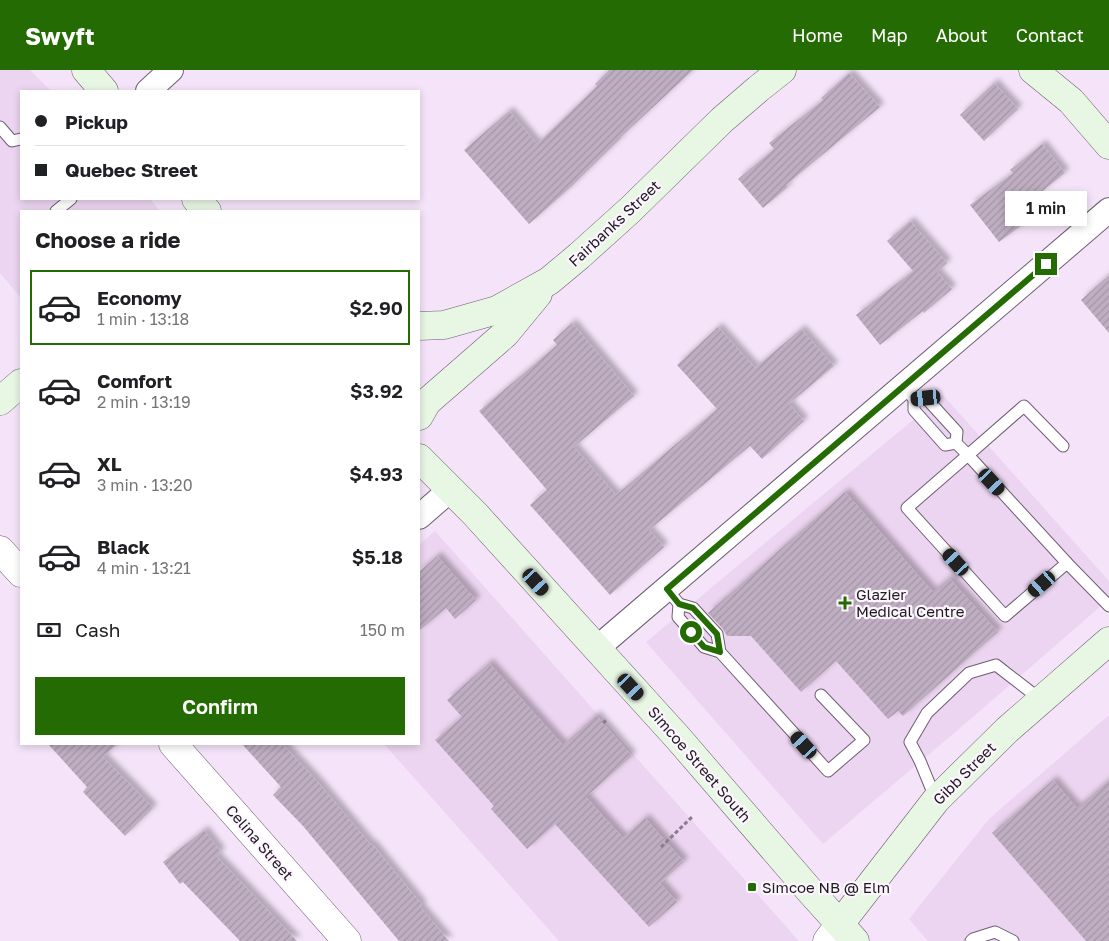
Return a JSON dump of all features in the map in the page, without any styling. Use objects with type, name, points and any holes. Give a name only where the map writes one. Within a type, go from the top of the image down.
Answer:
[{"type":"main road","name":"Fairbanks Street","points":[[420,326],[444,325],[497,310],[548,281],[580,256],[722,120],[758,88],[782,70]]},
{"type":"main road","points":[[1034,70],[1070,101],[1109,145]]},
{"type":"main road","points":[[197,200],[206,210]]},
{"type":"main road","points":[[420,414],[428,402],[505,334],[548,281]]},
{"type":"main road","points":[[0,402],[20,384]]},
{"type":"main road","name":"Simcoe Street South","points":[[420,459],[475,514],[678,738],[841,935]]},
{"type":"main road","name":"Gibb Street","points":[[841,935],[936,800],[1006,730],[1109,641]]},
{"type":"street","points":[[149,90],[171,70]]},
{"type":"street","points":[[1052,70],[1070,101]]},
{"type":"street","points":[[596,649],[673,596],[908,393],[1109,210]]},
{"type":"street","points":[[420,516],[450,490]]},
{"type":"street","points":[[0,550],[20,573]]},
{"type":"street","name":"Celina Street","points":[[174,745],[347,941]]},
{"type":"lane","points":[[0,127],[12,141],[20,140]]},
{"type":"lane","points":[[57,210],[70,200]]},
{"type":"lane","points":[[908,393],[926,398],[957,432],[956,444]]},
{"type":"lane","points":[[908,393],[914,410],[946,445],[956,444],[968,455],[1109,606]]},
{"type":"lane","points":[[1063,446],[1024,406],[907,508],[1005,616],[1067,563]]},
{"type":"lane","points":[[673,596],[678,617],[704,647],[720,652],[828,771],[864,740],[821,694]]},
{"type":"lane","points":[[673,596],[693,608],[717,634],[720,652]]},
{"type":"lane","points":[[936,800],[910,742],[928,713],[969,673],[996,665],[1041,700]]},
{"type":"lane","points":[[971,941],[995,932],[1013,941]]},
{"type":"path","points":[[603,723],[608,719]]},
{"type":"path","points":[[660,847],[692,817]]},
{"type":"shaded area","points":[[0,70],[30,70],[50,90],[20,90],[20,200],[151,200],[159,210],[20,210],[20,297],[0,273]]},
{"type":"shaded area","points":[[943,395],[1109,581],[1109,599],[823,844],[646,642]]},
{"type":"shaded area","points":[[435,531],[799,941],[559,941],[385,745],[420,745],[420,544]]},
{"type":"shaded area","points":[[1109,715],[1109,941],[928,941],[909,919],[989,819]]},
{"type":"building","points":[[609,70],[693,70],[571,187],[529,224],[464,150],[509,111],[537,144],[597,86],[595,84]]},
{"type":"building","points":[[849,73],[880,107],[786,185],[788,187],[763,208],[738,179],[774,149],[769,143],[823,100],[821,98]]},
{"type":"building","points":[[994,83],[1018,109],[984,141],[960,115]]},
{"type":"building","points":[[1042,144],[1065,173],[1014,214],[1022,225],[999,242],[970,205],[1013,173],[1010,170]]},
{"type":"building","points":[[910,221],[947,263],[937,272],[952,289],[924,313],[923,311],[880,345],[856,315],[913,271],[887,241]]},
{"type":"building","points":[[1109,275],[1109,333],[1081,300]]},
{"type":"building","points":[[572,323],[634,396],[574,447],[616,495],[717,409],[677,365],[718,327],[755,368],[801,329],[834,366],[789,404],[804,421],[762,459],[750,446],[649,530],[664,547],[610,595],[530,505],[547,490],[479,411],[557,345],[553,340]]},
{"type":"building","name":"Glazier Medical Centre","points":[[845,492],[933,592],[949,578],[998,632],[903,716],[898,711],[888,719],[836,661],[801,692],[751,636],[727,636],[708,613]]},
{"type":"building","points":[[437,556],[476,600],[455,619],[446,608],[420,630],[420,571]]},
{"type":"building","points":[[489,663],[563,745],[596,715],[632,756],[586,797],[623,838],[645,818],[684,862],[660,883],[677,902],[649,927],[555,824],[527,849],[491,809],[494,806],[435,740],[462,717],[447,700]]},
{"type":"building","points":[[49,745],[116,745],[103,757],[153,808],[125,836],[83,792],[87,787]]},
{"type":"building","points":[[243,745],[283,745],[372,844],[422,905],[420,907],[449,941],[399,941],[303,826],[273,795],[281,787]]},
{"type":"building","points":[[1053,780],[1077,808],[1109,780],[1109,941],[1086,941],[992,833]]},
{"type":"building","points":[[204,830],[221,852],[216,856],[297,941],[240,941],[183,882],[180,884],[163,862]]},
{"type":"place","name":"Glazier Medical Centre","points":[[845,603]]},
{"type":"place","name":"Simcoe NB @ Elm","points":[[752,887]]},
{"type":"route","points":[[691,632],[704,647],[720,652],[717,634],[693,608],[679,604],[667,589],[1046,264]]}]
